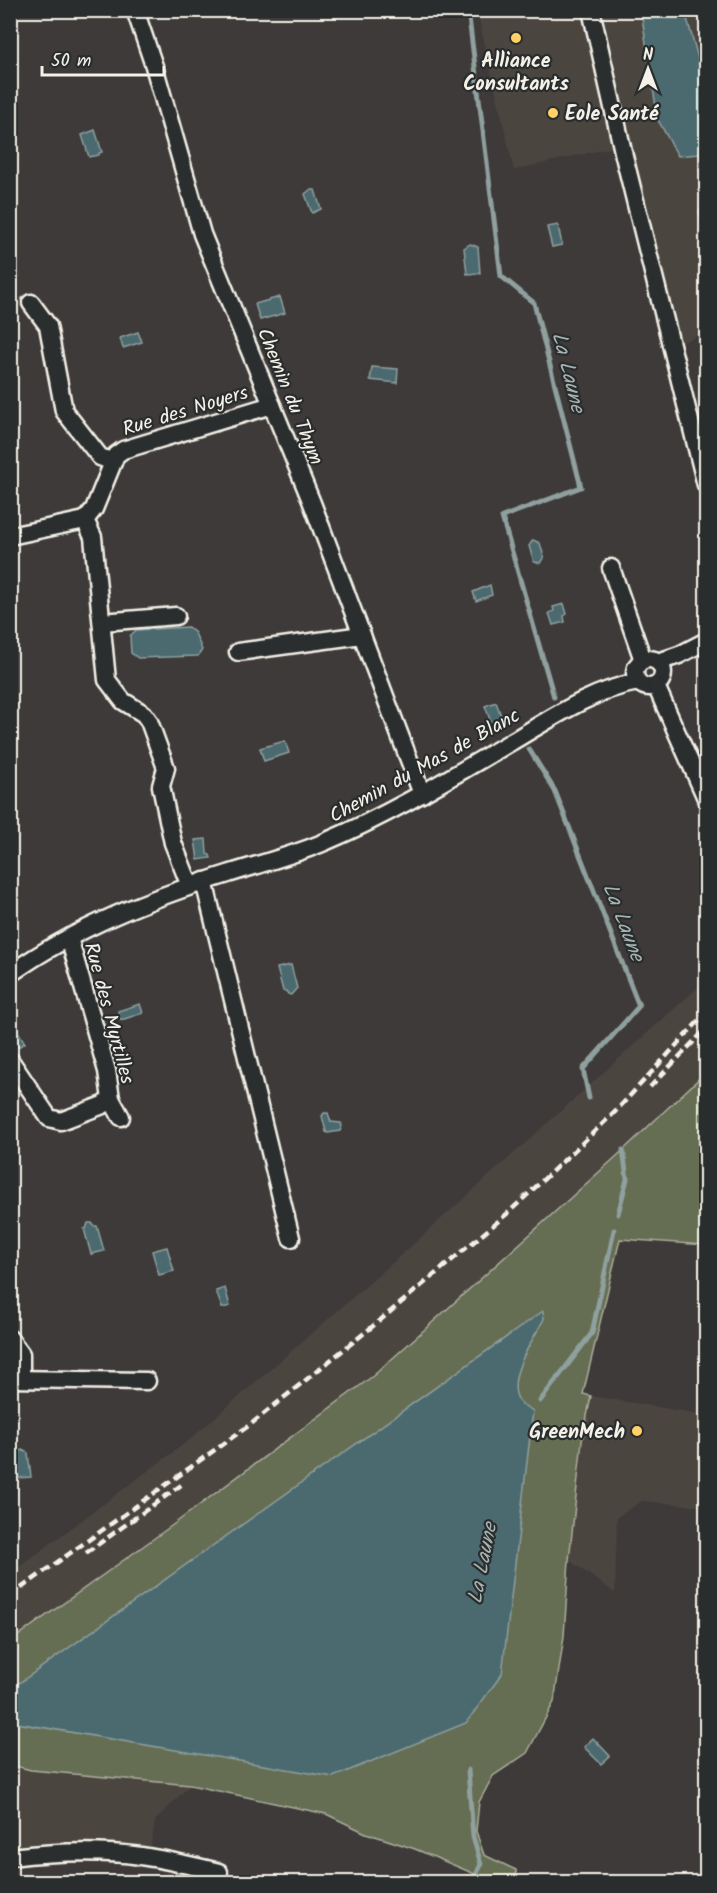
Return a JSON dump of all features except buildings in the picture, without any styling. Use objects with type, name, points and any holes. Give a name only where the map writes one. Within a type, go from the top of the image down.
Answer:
[{"type":"street","name":"Chemin du Thym","points":[[135,10],[151,57],[202,234],[312,503],[422,794]]},
{"type":"street","points":[[591,10],[624,156],[706,484]]},
{"type":"street","points":[[31,303],[48,326],[64,411],[100,457],[113,462]]},
{"type":"street","name":"Rue des Noyers","points":[[85,519],[94,509],[116,456],[123,450],[272,405]]},
{"type":"street","points":[[10,536],[85,519],[93,537],[107,680],[123,701],[144,714],[149,721],[166,768],[162,786],[173,843],[197,884],[291,1238]]},
{"type":"street","points":[[611,568],[645,674],[706,798]]},
{"type":"street","points":[[102,622],[176,616]]},
{"type":"street","points":[[238,652],[362,635]]},
{"type":"street","points":[[645,674],[706,641]]},
{"type":"street","name":"Chemin du Mas de Blanc","points":[[10,974],[38,954],[125,910],[326,842],[422,794],[568,709],[645,674]]},
{"type":"street","name":"Rue des Myrtilles","points":[[69,938],[106,1071],[111,1099],[121,1117]]},
{"type":"street","name":"Rue des Myrtilles","points":[[10,1060],[49,1118],[61,1121],[103,1105],[111,1099]]},
{"type":"street","points":[[10,1339],[21,1354],[16,1379],[147,1381]]},
{"type":"street","points":[[10,1857],[82,1853],[124,1854],[219,1872]]},
{"type":"shaded area","points":[[477,11],[706,11],[706,332],[679,344],[631,143],[514,170]]},
{"type":"shaded area","points":[[706,980],[706,1072],[618,1155],[373,1376],[174,1524],[11,1641],[11,1573],[188,1441],[389,1266]]},
{"type":"shaded area","points":[[591,1396],[706,1415],[706,1507],[642,1501],[617,1517],[615,1593],[569,1560],[582,1441]]},
{"type":"shaded area","points":[[11,1765],[31,1770],[190,1785],[155,1821],[150,1851],[116,1844],[11,1850]]},
{"type":"green space","points":[[706,1072],[706,1245],[620,1239],[583,1394],[591,1396],[582,1441],[569,1560],[564,1636],[554,1702],[527,1753],[493,1776],[479,1802],[476,1831],[484,1855],[516,1870],[517,1882],[494,1882],[415,1849],[366,1833],[326,1814],[190,1785],[31,1770],[11,1765],[11,1641],[174,1524],[373,1376],[618,1155]]},
{"type":"water","points":[[641,11],[685,11],[706,87],[706,144],[699,154],[678,156],[658,120]]},
{"type":"water","points":[[95,130],[102,152],[89,157],[82,135]]},
{"type":"water","points":[[310,190],[315,190],[321,209],[312,213],[305,194]]},
{"type":"water","points":[[706,201],[706,245],[699,211]]},
{"type":"water","points":[[558,225],[562,245],[552,247],[547,227]]},
{"type":"water","points":[[470,244],[478,247],[480,273],[467,274],[464,248]]},
{"type":"water","points":[[280,297],[285,313],[260,320],[255,304]]},
{"type":"water","points":[[138,332],[142,342],[123,348],[120,338]]},
{"type":"water","points":[[372,367],[398,369],[397,383],[370,380]]},
{"type":"water","points":[[533,540],[540,543],[544,557],[540,563],[534,562],[529,546]]},
{"type":"water","points":[[490,585],[492,595],[476,601],[473,592]]},
{"type":"water","points":[[564,604],[567,614],[564,616],[565,622],[553,625],[549,613],[554,611],[553,607]]},
{"type":"water","points":[[188,627],[195,633],[202,650],[198,656],[138,658],[131,653],[130,636],[136,630]]},
{"type":"water","points":[[496,702],[504,724],[493,728],[485,706]]},
{"type":"water","points":[[285,741],[289,753],[264,761],[260,748]]},
{"type":"water","points":[[206,839],[207,854],[211,858],[198,860],[195,840]]},
{"type":"water","points":[[291,965],[297,988],[291,995],[283,991],[277,968]]},
{"type":"water","points":[[140,1004],[143,1013],[121,1020],[118,1011]]},
{"type":"water","points":[[11,1020],[25,1043],[18,1047],[11,1036]]},
{"type":"water","points":[[328,1113],[331,1122],[341,1123],[340,1131],[326,1132],[322,1116]]},
{"type":"water","points":[[88,1223],[97,1226],[104,1251],[91,1254],[84,1229]]},
{"type":"water","points":[[167,1247],[174,1271],[159,1275],[152,1251]]},
{"type":"water","points":[[225,1288],[230,1306],[222,1308],[216,1291]]},
{"type":"water","points":[[543,1311],[544,1319],[527,1349],[515,1384],[516,1394],[521,1403],[533,1411],[502,1674],[466,1723],[333,1777],[11,1722],[11,1689]]},
{"type":"water","points":[[22,1450],[28,1453],[31,1477],[18,1478],[15,1454]]},
{"type":"water","points":[[593,1738],[610,1756],[601,1764],[584,1747]]},
{"type":"waterway","name":"La Laune","points":[[468,10],[501,276],[534,303],[581,487],[502,517],[554,697]]},
{"type":"waterway","name":"La Laune","points":[[529,749],[555,791],[639,1006],[583,1069],[589,1098]]},
{"type":"waterway","name":"La Laune","points":[[618,1214],[627,1179],[623,1150]]},
{"type":"waterway","name":"La Laune","points":[[540,1401],[592,1333],[614,1230]]},
{"type":"waterway","name":"La Laune","points":[[468,1770],[473,1837],[481,1864],[473,1882]]},
{"type":"railway","points":[[10,1596],[251,1424],[378,1322],[508,1213],[614,1113],[706,1013]]},
{"type":"railway","points":[[650,1087],[706,1029]]},
{"type":"railway","points":[[86,1553],[184,1483]]},
{"type":"place","name":"Alliance Consultants","points":[[516,38]]},
{"type":"place","name":"Eole Santé","points":[[553,113]]},
{"type":"place","name":"GreenMech","points":[[637,1431]]}]
